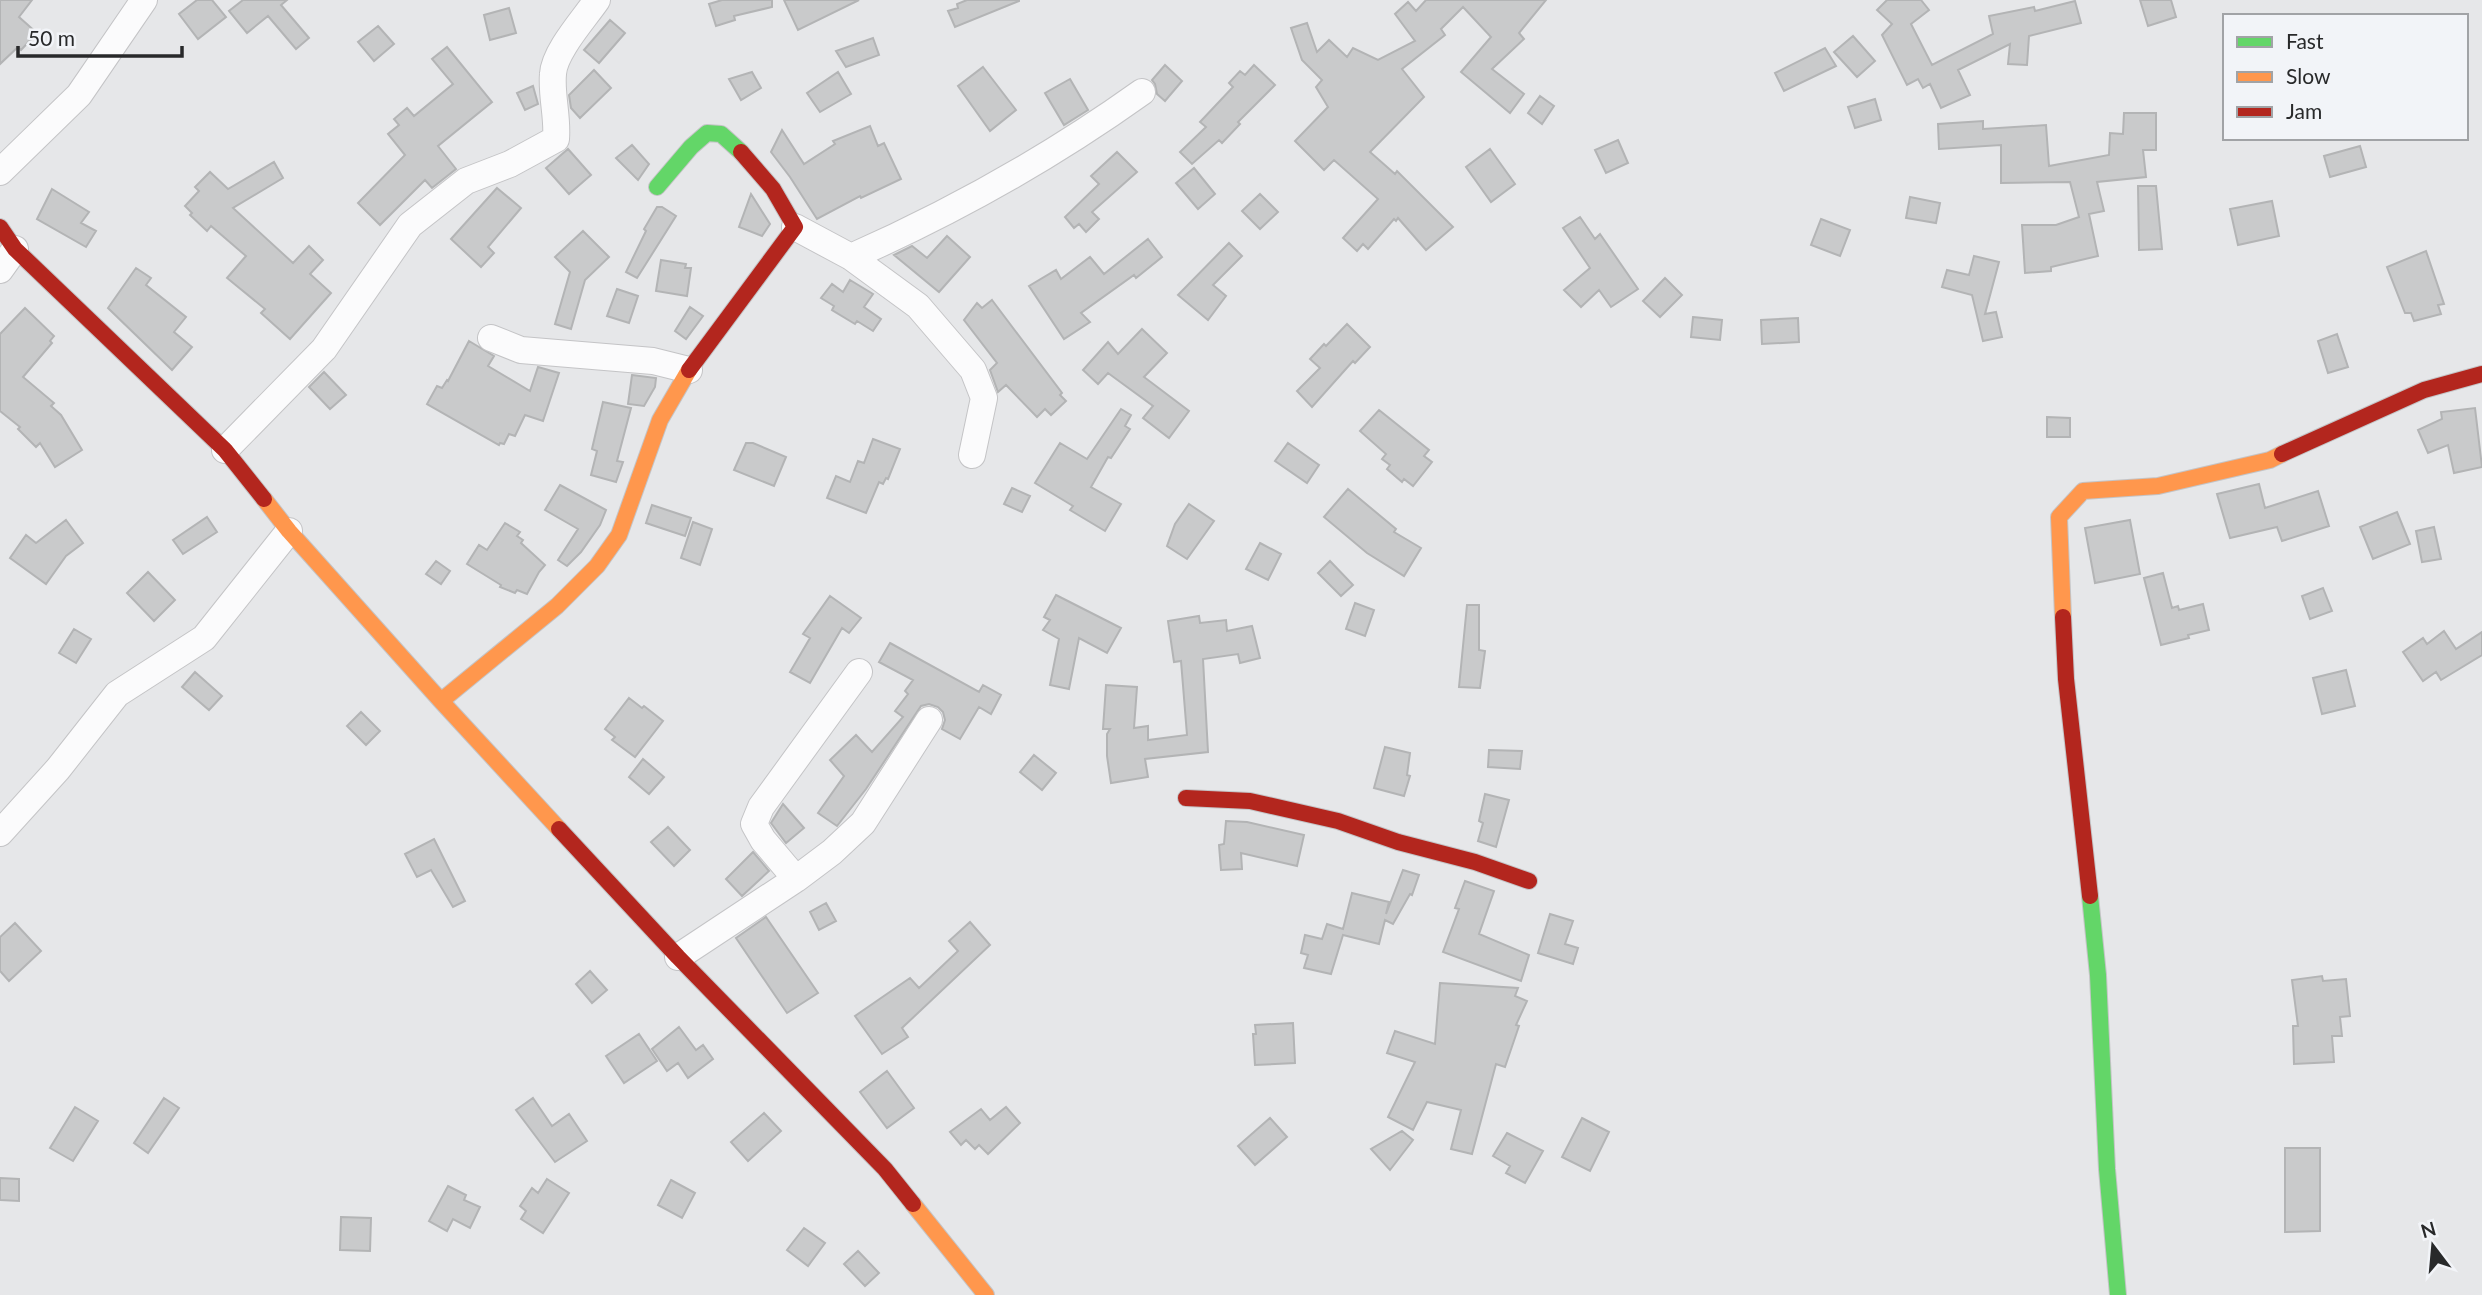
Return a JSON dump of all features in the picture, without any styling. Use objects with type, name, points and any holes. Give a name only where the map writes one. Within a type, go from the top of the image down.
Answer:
[{"type":"street","points":[[0,172],[79,95],[144,0]]},
{"type":"street","points":[[225,450],[324,349],[410,225],[466,181],[510,164],[556,139],[558,124],[552,75],[555,60],[597,0]]},
{"type":"street","points":[[851,257],[960,205],[1093,127],[1142,92]]},
{"type":"street","points":[[657,187],[691,147],[707,133],[721,134],[766,181],[789,213],[795,228],[851,257],[918,306],[973,370],[984,398],[972,455]]},
{"type":"street","points":[[0,227],[8,260],[225,450],[289,531],[441,701],[678,957],[885,1169],[986,1295]]},
{"type":"street","points":[[441,701],[557,606],[597,566],[619,535],[660,421],[689,370],[795,228]]},
{"type":"street","points":[[491,338],[521,350],[653,360],[689,370]]},
{"type":"street","points":[[2118,1295],[2107,1168],[2098,975],[2066,679],[2059,517],[2083,491],[2158,486],[2270,460],[2424,390],[2482,374]]},
{"type":"street","points":[[0,833],[58,769],[117,694],[204,638],[289,531]]},
{"type":"street","points":[[796,879],[763,840],[754,824],[761,807],[859,672]]},
{"type":"street","points":[[678,957],[796,879],[832,852],[863,823],[929,720]]},
{"type":"street","points":[[1186,798],[1250,801],[1338,821],[1529,881]]},
{"type":"building","points":[[0,0],[32,0],[19,17],[37,33],[21,50],[18,47],[0,64]]},
{"type":"building","points":[[197,0],[212,0],[226,17],[198,39],[179,14]]},
{"type":"building","points":[[243,0],[287,0],[281,5],[309,38],[296,49],[268,16],[247,33],[229,11]]},
{"type":"building","points":[[722,0],[772,0],[772,7],[734,16],[735,20],[716,26],[709,4]]},
{"type":"building","points":[[784,0],[859,0],[798,30]]},
{"type":"building","points":[[967,0],[1019,1],[955,27],[948,11],[958,8],[957,4]]},
{"type":"building","points":[[1426,0],[1546,0],[1519,33],[1524,39],[1492,69],[1524,94],[1510,113],[1461,72],[1491,37],[1463,7],[1441,29],[1445,35],[1402,69],[1424,97],[1370,152],[1395,174],[1397,171],[1453,227],[1426,250],[1398,218],[1396,221],[1394,219],[1368,249],[1363,244],[1357,251],[1343,238],[1378,199],[1334,160],[1324,170],[1295,141],[1328,107],[1316,87],[1322,80],[1302,60],[1291,28],[1307,23],[1317,52],[1329,40],[1347,57],[1353,48],[1378,60],[1415,41],[1395,14],[1408,2],[1416,11]]},
{"type":"building","points":[[1887,0],[1921,0],[1929,10],[1911,24],[1932,65],[1993,34],[1989,16],[2034,7],[2035,11],[2075,1],[2081,23],[2029,36],[2027,65],[2008,64],[2010,44],[1958,70],[1970,95],[1941,108],[1930,84],[1923,88],[1918,79],[1907,85],[1882,35],[1892,24],[1877,10]]},
{"type":"building","points":[[2140,0],[2171,0],[2176,17],[2148,26]]},
{"type":"building","points":[[509,8],[516,33],[490,40],[484,15]]},
{"type":"building","points":[[610,20],[625,33],[599,63],[584,50]]},
{"type":"building","points":[[378,26],[394,44],[374,61],[358,42]]},
{"type":"building","points":[[1853,36],[1875,61],[1857,77],[1834,52]]},
{"type":"building","points":[[873,38],[879,55],[846,67],[836,51]]},
{"type":"building","points":[[447,47],[492,102],[438,146],[456,169],[432,188],[425,180],[380,225],[358,203],[405,155],[388,134],[399,125],[394,119],[407,108],[414,116],[453,84],[432,59]]},
{"type":"building","points":[[1825,48],[1836,66],[1784,91],[1775,73]]},
{"type":"building","points":[[1165,65],[1182,81],[1165,101],[1157,94],[1152,80]]},
{"type":"building","points":[[1254,65],[1275,85],[1238,122],[1240,124],[1222,143],[1219,140],[1192,164],[1180,152],[1206,127],[1200,122],[1233,87],[1229,83],[1240,71],[1245,75]]},
{"type":"building","points":[[983,67],[1016,110],[990,131],[958,86]]},
{"type":"building","points":[[594,70],[611,88],[580,118],[571,108],[569,95]]},
{"type":"building","points":[[752,72],[761,88],[741,100],[729,79]]},
{"type":"building","points":[[838,72],[851,94],[820,112],[807,93]]},
{"type":"building","points":[[1070,79],[1088,110],[1064,125],[1045,93]]},
{"type":"building","points":[[533,86],[538,104],[525,110],[517,93]]},
{"type":"building","points":[[1540,96],[1554,106],[1542,124],[1528,113]]},
{"type":"building","points":[[1875,99],[1881,120],[1855,128],[1848,107]]},
{"type":"building","points":[[2124,113],[2156,113],[2156,150],[2143,150],[2146,177],[2097,182],[2104,211],[2089,214],[2098,256],[2051,267],[2051,271],[2025,273],[2022,225],[2056,225],[2079,217],[2070,182],[2001,183],[2001,145],[1939,149],[1938,124],[1983,121],[1983,129],[2046,125],[2049,166],[2109,155],[2110,133],[2123,134]]},
{"type":"building","points":[[870,126],[878,146],[884,143],[901,179],[861,198],[860,196],[817,219],[771,152],[782,130],[804,164],[835,144],[833,141]]},
{"type":"building","points":[[1618,140],[1628,163],[1606,173],[1595,150]]},
{"type":"building","points":[[632,145],[649,164],[638,180],[616,158]]},
{"type":"building","points":[[2360,146],[2366,167],[2330,177],[2324,156]]},
{"type":"building","points":[[568,149],[591,175],[569,194],[546,168]]},
{"type":"building","points":[[1490,149],[1515,184],[1491,202],[1466,167]]},
{"type":"building","points":[[1117,152],[1137,172],[1092,212],[1099,219],[1086,232],[1079,224],[1074,228],[1065,217],[1099,184],[1091,176]]},
{"type":"building","points":[[274,162],[283,178],[233,208],[293,263],[309,246],[323,260],[310,274],[331,293],[290,339],[261,313],[265,309],[227,278],[246,256],[211,226],[207,231],[190,215],[192,213],[185,206],[199,191],[195,187],[210,172],[228,189]]},
{"type":"building","points":[[1194,168],[1215,194],[1198,209],[1176,183]]},
{"type":"building","points":[[2138,186],[2156,186],[2162,249],[2139,250]]},
{"type":"building","points":[[497,188],[521,208],[488,247],[494,253],[481,267],[451,239]]},
{"type":"building","points":[[52,189],[89,212],[81,223],[96,231],[86,247],[37,219]]},
{"type":"building","points":[[751,194],[770,224],[762,236],[739,227]]},
{"type":"building","points":[[1260,194],[1278,212],[1260,229],[1242,211]]},
{"type":"building","points":[[1910,197],[1940,203],[1936,223],[1906,218]]},
{"type":"building","points":[[2272,201],[2279,236],[2238,245],[2230,209]]},
{"type":"building","points":[[657,207],[662,207],[676,216],[637,278],[626,272],[646,231],[644,229]]},
{"type":"building","points":[[1580,217],[1595,239],[1600,234],[1638,289],[1611,307],[1599,290],[1581,307],[1564,290],[1590,268],[1563,228]]},
{"type":"building","points":[[1821,219],[1850,230],[1840,256],[1811,245]]},
{"type":"building","points":[[583,231],[609,257],[585,280],[571,329],[555,324],[570,272],[555,257]]},
{"type":"building","points":[[947,236],[970,257],[939,292],[894,255],[912,246],[927,258]]},
{"type":"building","points":[[1148,239],[1162,257],[1136,278],[1134,275],[1081,313],[1090,322],[1064,339],[1029,286],[1056,270],[1061,279],[1090,257],[1104,274]]},
{"type":"building","points":[[1229,243],[1242,256],[1213,285],[1226,296],[1208,320],[1178,295]]},
{"type":"building","points":[[2426,251],[2444,304],[2438,305],[2441,314],[2414,321],[2411,313],[2405,313],[2387,267]]},
{"type":"building","points":[[1974,256],[1999,262],[1985,314],[1996,312],[2002,337],[1983,341],[1972,295],[1942,287],[1947,270],[1969,275]]},
{"type":"building","points":[[661,260],[686,264],[685,268],[691,268],[687,296],[656,291]]},
{"type":"building","points":[[136,268],[151,278],[146,285],[186,317],[174,332],[192,347],[172,370],[108,308]]},
{"type":"building","points":[[1665,278],[1682,295],[1660,317],[1643,301]]},
{"type":"building","points":[[850,280],[873,294],[864,307],[881,319],[873,331],[832,310],[834,306],[821,298],[832,284],[843,292]]},
{"type":"building","points":[[617,289],[638,296],[629,323],[607,316]]},
{"type":"building","points":[[992,300],[1062,393],[1060,395],[1066,401],[1051,415],[1045,409],[1037,417],[1006,385],[998,392],[990,370],[997,363],[964,320],[977,303],[982,308]]},
{"type":"building","points":[[690,307],[703,316],[686,339],[675,331]]},
{"type":"building","points":[[25,308],[54,336],[50,341],[52,343],[23,377],[54,403],[51,406],[61,415],[82,450],[55,467],[40,443],[36,447],[18,429],[20,427],[0,411],[0,334]]},
{"type":"building","points":[[1693,317],[1722,320],[1720,340],[1691,337]]},
{"type":"building","points":[[1798,318],[1799,342],[1762,344],[1761,320]]},
{"type":"building","points":[[1347,324],[1370,347],[1355,363],[1353,361],[1312,407],[1297,391],[1320,368],[1310,359]]},
{"type":"building","points":[[1142,329],[1167,353],[1144,377],[1189,411],[1169,438],[1143,418],[1153,406],[1108,373],[1098,384],[1083,370],[1108,342],[1118,354]]},
{"type":"building","points":[[2337,334],[2348,367],[2328,373],[2318,341]]},
{"type":"building","points":[[469,341],[494,356],[488,366],[530,391],[538,367],[559,373],[543,421],[525,415],[515,436],[509,434],[504,444],[499,445],[427,404],[437,386],[442,388],[448,381]]},
{"type":"building","points":[[324,372],[346,395],[330,409],[309,387]]},
{"type":"building","points":[[632,375],[656,378],[655,387],[644,406],[628,404]]},
{"type":"building","points":[[603,402],[631,408],[617,461],[623,462],[616,482],[591,475],[597,451],[592,449]]},
{"type":"building","points":[[2475,408],[2482,467],[2454,473],[2448,445],[2428,453],[2418,430],[2442,419],[2441,412]]},
{"type":"building","points":[[1121,409],[1131,415],[1125,426],[1130,429],[1111,458],[1108,457],[1091,487],[1121,504],[1105,531],[1070,510],[1073,506],[1035,483],[1060,443],[1087,459]]},
{"type":"building","points":[[1379,410],[1429,450],[1424,456],[1432,462],[1413,486],[1404,479],[1402,482],[1387,469],[1390,465],[1382,459],[1386,454],[1360,431]]},
{"type":"building","points":[[2047,417],[2070,418],[2070,437],[2047,437]]},
{"type":"building","points":[[873,439],[900,449],[888,479],[886,478],[883,484],[879,482],[866,513],[827,498],[836,476],[850,482],[858,461],[864,463]]},
{"type":"building","points":[[746,443],[753,443],[786,457],[774,486],[734,470]]},
{"type":"building","points":[[1288,443],[1319,465],[1307,483],[1275,461]]},
{"type":"building","points":[[2259,484],[2265,508],[2318,491],[2329,526],[2282,541],[2277,527],[2230,538],[2217,494]]},
{"type":"building","points":[[560,485],[606,510],[600,525],[581,552],[567,566],[558,560],[578,529],[545,510]]},
{"type":"building","points":[[1012,488],[1030,496],[1022,512],[1004,504]]},
{"type":"building","points":[[1348,489],[1396,529],[1394,532],[1421,548],[1404,576],[1367,553],[1324,517]]},
{"type":"building","points":[[1189,504],[1214,521],[1187,559],[1167,546],[1175,524]]},
{"type":"building","points":[[652,505],[691,518],[685,536],[646,523]]},
{"type":"building","points":[[2397,512],[2410,544],[2373,559],[2360,527]]},
{"type":"building","points":[[207,517],[217,532],[183,554],[173,540]]},
{"type":"building","points":[[66,520],[83,543],[66,556],[46,584],[10,558],[26,535],[36,543]]},
{"type":"building","points":[[2130,520],[2140,574],[2095,583],[2085,528]]},
{"type":"building","points":[[693,522],[712,529],[700,565],[681,558]]},
{"type":"building","points":[[505,523],[520,532],[517,536],[523,540],[521,543],[545,565],[527,594],[500,587],[501,585],[467,564],[479,545],[487,550]]},
{"type":"building","points":[[2434,527],[2441,559],[2422,562],[2416,531]]},
{"type":"building","points":[[1260,543],[1281,554],[1268,580],[1246,569]]},
{"type":"building","points":[[436,561],[450,571],[441,584],[426,574]]},
{"type":"building","points":[[1330,561],[1353,585],[1341,596],[1318,573]]},
{"type":"building","points":[[148,572],[175,600],[154,621],[127,593]]},
{"type":"building","points":[[2163,573],[2172,608],[2178,606],[2179,610],[2203,604],[2209,630],[2161,645],[2144,578]]},
{"type":"building","points":[[2323,588],[2332,611],[2310,619],[2302,596]]},
{"type":"building","points":[[1056,595],[1121,628],[1107,653],[1079,638],[1069,689],[1050,685],[1059,639],[1043,630],[1050,620],[1044,617]]},
{"type":"building","points":[[830,596],[861,618],[849,633],[842,628],[810,683],[790,672],[810,638],[803,634]]},
{"type":"building","points":[[1355,603],[1374,610],[1365,636],[1346,629]]},
{"type":"building","points":[[1467,605],[1479,605],[1479,650],[1485,651],[1480,688],[1459,687]]},
{"type":"building","points":[[1199,616],[1200,623],[1226,620],[1227,631],[1252,626],[1260,658],[1240,663],[1238,654],[1203,659],[1208,752],[1145,759],[1148,777],[1111,783],[1107,756],[1107,734],[1110,729],[1103,729],[1106,685],[1137,687],[1134,728],[1148,726],[1148,740],[1187,735],[1181,661],[1174,662],[1168,621]]},
{"type":"building","points":[[74,629],[91,639],[76,663],[59,653]]},
{"type":"building","points":[[2444,631],[2456,649],[2482,632],[2482,655],[2441,680],[2436,672],[2423,681],[2403,652],[2423,638],[2427,644]]},
{"type":"building","points":[[890,643],[979,692],[983,685],[1001,695],[991,714],[979,707],[960,739],[942,729],[945,720],[938,707],[929,704],[921,706],[866,789],[837,826],[818,813],[844,776],[830,760],[856,735],[872,752],[903,717],[895,711],[908,694],[905,691],[913,680],[879,662]]},
{"type":"building","points":[[2346,670],[2355,706],[2322,714],[2313,678]]},
{"type":"building","points":[[195,672],[222,696],[209,710],[182,687]]},
{"type":"building","points":[[629,698],[663,721],[635,757],[612,740],[615,737],[605,729]]},
{"type":"building","points":[[361,712],[380,731],[366,745],[347,726]]},
{"type":"building","points":[[1385,747],[1410,753],[1407,775],[1410,776],[1404,796],[1374,788]]},
{"type":"building","points":[[1489,750],[1522,751],[1520,769],[1488,767]]},
{"type":"building","points":[[1034,755],[1056,773],[1042,790],[1020,772]]},
{"type":"building","points":[[643,759],[664,777],[649,794],[629,777]]},
{"type":"building","points":[[1485,794],[1509,800],[1496,847],[1478,841],[1483,823],[1479,821]]},
{"type":"building","points":[[783,804],[804,828],[786,843],[771,823]]},
{"type":"building","points":[[1226,821],[1247,822],[1304,835],[1297,866],[1241,853],[1242,869],[1221,870],[1219,845],[1224,844]]},
{"type":"building","points":[[668,827],[690,850],[674,866],[651,842]]},
{"type":"building","points":[[434,839],[465,901],[453,907],[431,870],[417,877],[405,854]]},
{"type":"building","points":[[753,852],[769,871],[742,896],[726,879]]},
{"type":"building","points":[[1403,870],[1419,875],[1412,895],[1410,894],[1393,924],[1385,920],[1379,944],[1343,935],[1331,974],[1304,968],[1308,955],[1301,953],[1305,935],[1322,939],[1327,924],[1343,929],[1352,893],[1389,902],[1386,914]]},
{"type":"building","points":[[1465,881],[1494,891],[1479,934],[1529,955],[1521,981],[1443,952],[1459,909],[1455,908]]},
{"type":"building","points":[[826,903],[836,921],[819,930],[810,912]]},
{"type":"building","points":[[1550,914],[1573,921],[1565,944],[1578,948],[1573,964],[1538,953]]},
{"type":"building","points":[[766,917],[818,993],[787,1013],[736,938]]},
{"type":"building","points":[[970,922],[990,945],[902,1028],[908,1037],[882,1054],[855,1016],[910,978],[919,988],[958,951],[949,941]]},
{"type":"building","points":[[15,923],[41,951],[9,981],[0,971],[0,937]]},
{"type":"building","points":[[590,971],[607,990],[592,1003],[576,984]]},
{"type":"building","points":[[2322,976],[2323,981],[2346,979],[2350,1016],[2340,1017],[2342,1036],[2332,1036],[2334,1062],[2294,1064],[2293,1026],[2298,1026],[2292,980]]},
{"type":"building","points":[[1440,983],[1518,988],[1515,996],[1527,1001],[1516,1025],[1519,1026],[1505,1067],[1496,1064],[1472,1154],[1451,1149],[1461,1110],[1427,1102],[1413,1130],[1388,1117],[1415,1062],[1387,1053],[1395,1031],[1435,1044]]},
{"type":"building","points":[[1293,1023],[1295,1063],[1255,1065],[1255,1025]]},
{"type":"building","points":[[679,1027],[696,1050],[703,1045],[713,1059],[688,1078],[678,1063],[667,1071],[652,1049]]},
{"type":"building","points":[[639,1034],[657,1061],[624,1083],[606,1056]]},
{"type":"building","points":[[887,1071],[914,1108],[887,1128],[860,1092]]},
{"type":"building","points":[[164,1098],[179,1108],[148,1153],[134,1143]]},
{"type":"building","points":[[533,1098],[552,1126],[569,1114],[587,1141],[555,1162],[516,1110]]},
{"type":"building","points":[[75,1107],[98,1121],[73,1161],[50,1148]]},
{"type":"building","points":[[1006,1107],[1020,1123],[988,1154],[979,1145],[975,1149],[966,1140],[961,1145],[950,1132],[981,1109],[990,1120]]},
{"type":"building","points":[[764,1113],[781,1131],[748,1161],[731,1142]]},
{"type":"building","points":[[1270,1118],[1287,1137],[1255,1165],[1238,1146]]},
{"type":"building","points":[[1582,1118],[1609,1132],[1590,1171],[1562,1157]]},
{"type":"building","points":[[1402,1131],[1413,1140],[1390,1170],[1371,1149]]},
{"type":"building","points":[[1507,1133],[1543,1151],[1525,1183],[1506,1173],[1510,1166],[1493,1156]]},
{"type":"building","points":[[2285,1148],[2320,1148],[2320,1231],[2285,1232]]},
{"type":"building","points":[[0,1178],[19,1179],[19,1201],[0,1200]]},
{"type":"building","points":[[547,1179],[569,1193],[543,1233],[521,1219],[526,1211],[520,1206],[532,1188],[538,1193]]},
{"type":"building","points":[[671,1180],[695,1193],[682,1218],[658,1205]]},
{"type":"building","points":[[448,1186],[466,1195],[464,1200],[480,1207],[470,1228],[453,1219],[447,1231],[429,1221]]},
{"type":"building","points":[[341,1217],[371,1218],[370,1251],[340,1250]]},
{"type":"building","points":[[804,1228],[825,1243],[808,1266],[787,1250]]},
{"type":"building","points":[[858,1251],[879,1273],[865,1286],[844,1264]]},
{"type":"traffic: fast","points":[[657,187],[691,147],[707,133],[721,134],[741,152]]},
{"type":"traffic: fast","points":[[2090,896],[2098,975],[2107,1169],[2118,1295]]},
{"type":"traffic: slow","points":[[441,701],[557,606],[597,566],[619,535],[660,420],[689,370]]},
{"type":"traffic: slow","points":[[2063,617],[2059,517],[2083,491],[2158,486],[2270,460],[2282,454]]},
{"type":"traffic: slow","points":[[264,499],[289,531],[559,829]]},
{"type":"traffic: slow","points":[[913,1204],[986,1295]]},
{"type":"traffic: jam","points":[[689,370],[795,227],[773,189],[741,152]]},
{"type":"traffic: jam","points":[[0,227],[15,249],[225,450],[264,499]]},
{"type":"traffic: jam","points":[[2282,454],[2424,390],[2482,374]]},
{"type":"traffic: jam","points":[[2063,617],[2066,679],[2090,896]]},
{"type":"traffic: jam","points":[[1186,798],[1250,801],[1338,821],[1529,881]]},
{"type":"traffic: jam","points":[[559,829],[678,957],[885,1169],[913,1204]]}]
